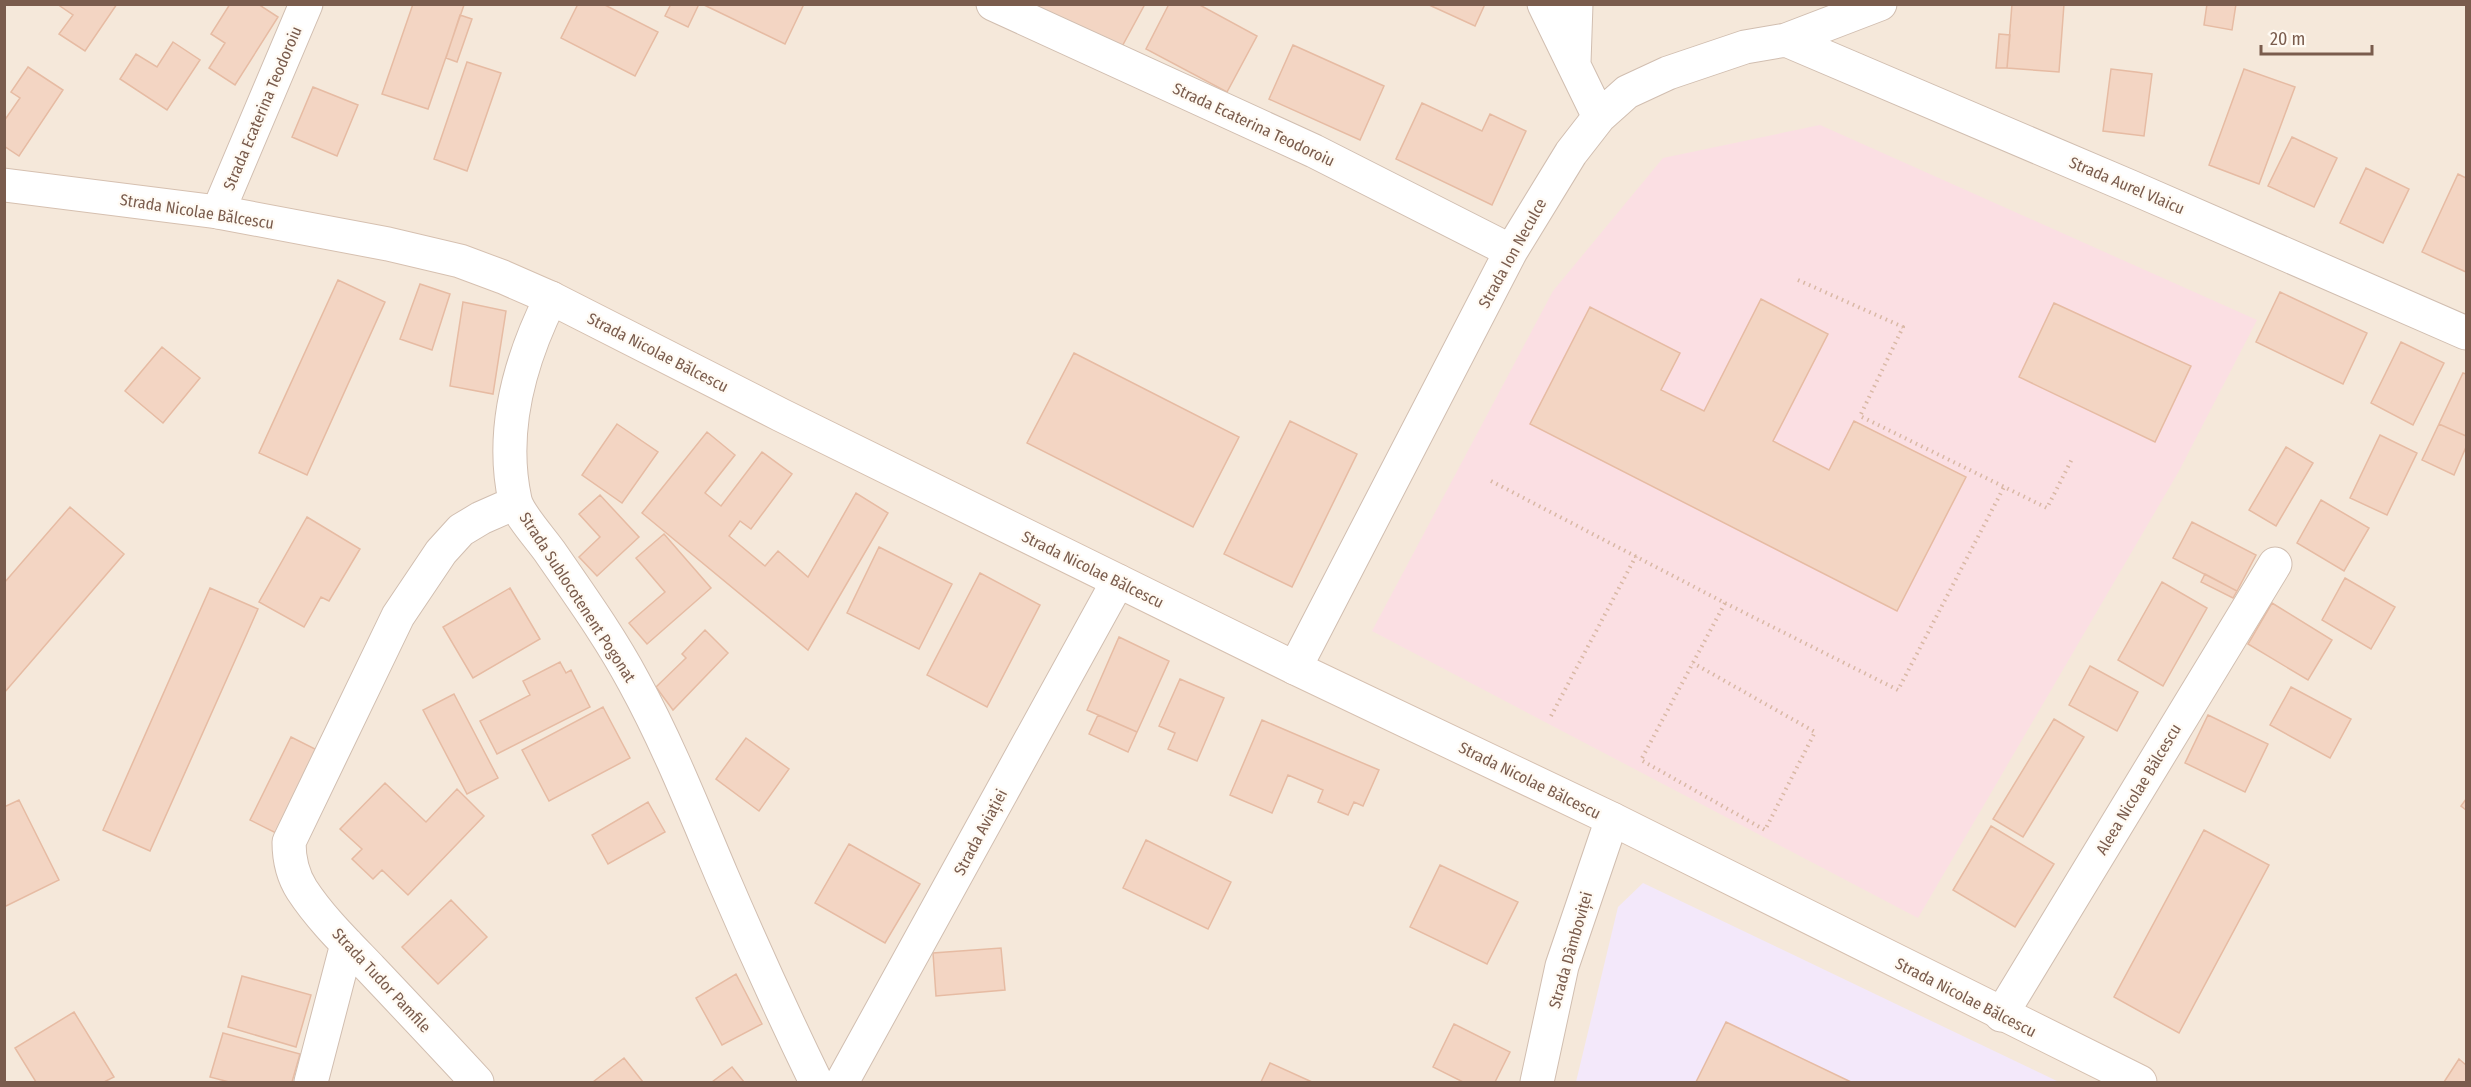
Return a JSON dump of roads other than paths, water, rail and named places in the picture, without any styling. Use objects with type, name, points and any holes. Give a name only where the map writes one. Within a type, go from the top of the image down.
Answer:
[{"type":"street","name":"Strada Ecaterina Teodoroiu","points":[[218,212],[306,4]]},
{"type":"street","name":"Strada Ecaterina Teodoroiu","points":[[993,4],[1314,151],[1511,251]]},
{"type":"street","points":[[1544,4],[1599,117]]},
{"type":"street","points":[[1574,68],[1576,4]]},
{"type":"street","name":"Strada Ion Neculce","points":[[1295,668],[1511,251],[1571,153],[1599,117],[1627,92],[1668,73],[1745,47],[1786,40],[1880,4]]},
{"type":"street","name":"Strada Aurel Vlaicu","points":[[1786,40],[2142,191],[2466,333]]},
{"type":"street","name":"Strada Nicolae Bălcescu","points":[[4,185],[218,212],[388,243],[460,261],[503,277],[551,298],[1295,668],[1612,819],[2140,1083]]},
{"type":"street","name":"Strada Sublocotenent Pogonat","points":[[551,298],[536,327],[514,401],[509,444],[510,474],[515,503],[584,601],[633,680],[671,754],[756,956],[816,1083]]},
{"type":"street","name":"Strada Tudor Pamfile","points":[[477,1083],[347,944],[301,888],[289,855],[289,842],[398,616],[441,552],[461,530],[515,503]]},
{"type":"street","name":"Aleea Nicolae Bălcescu","points":[[2001,1015],[2275,564]]},
{"type":"street","name":"Strada Aviației","points":[[842,1083],[1118,581]]},
{"type":"street","name":"Strada Dâmboviței","points":[[1537,1083],[1562,966],[1612,819]]},
{"type":"street","points":[[311,1083],[347,944]]}]
